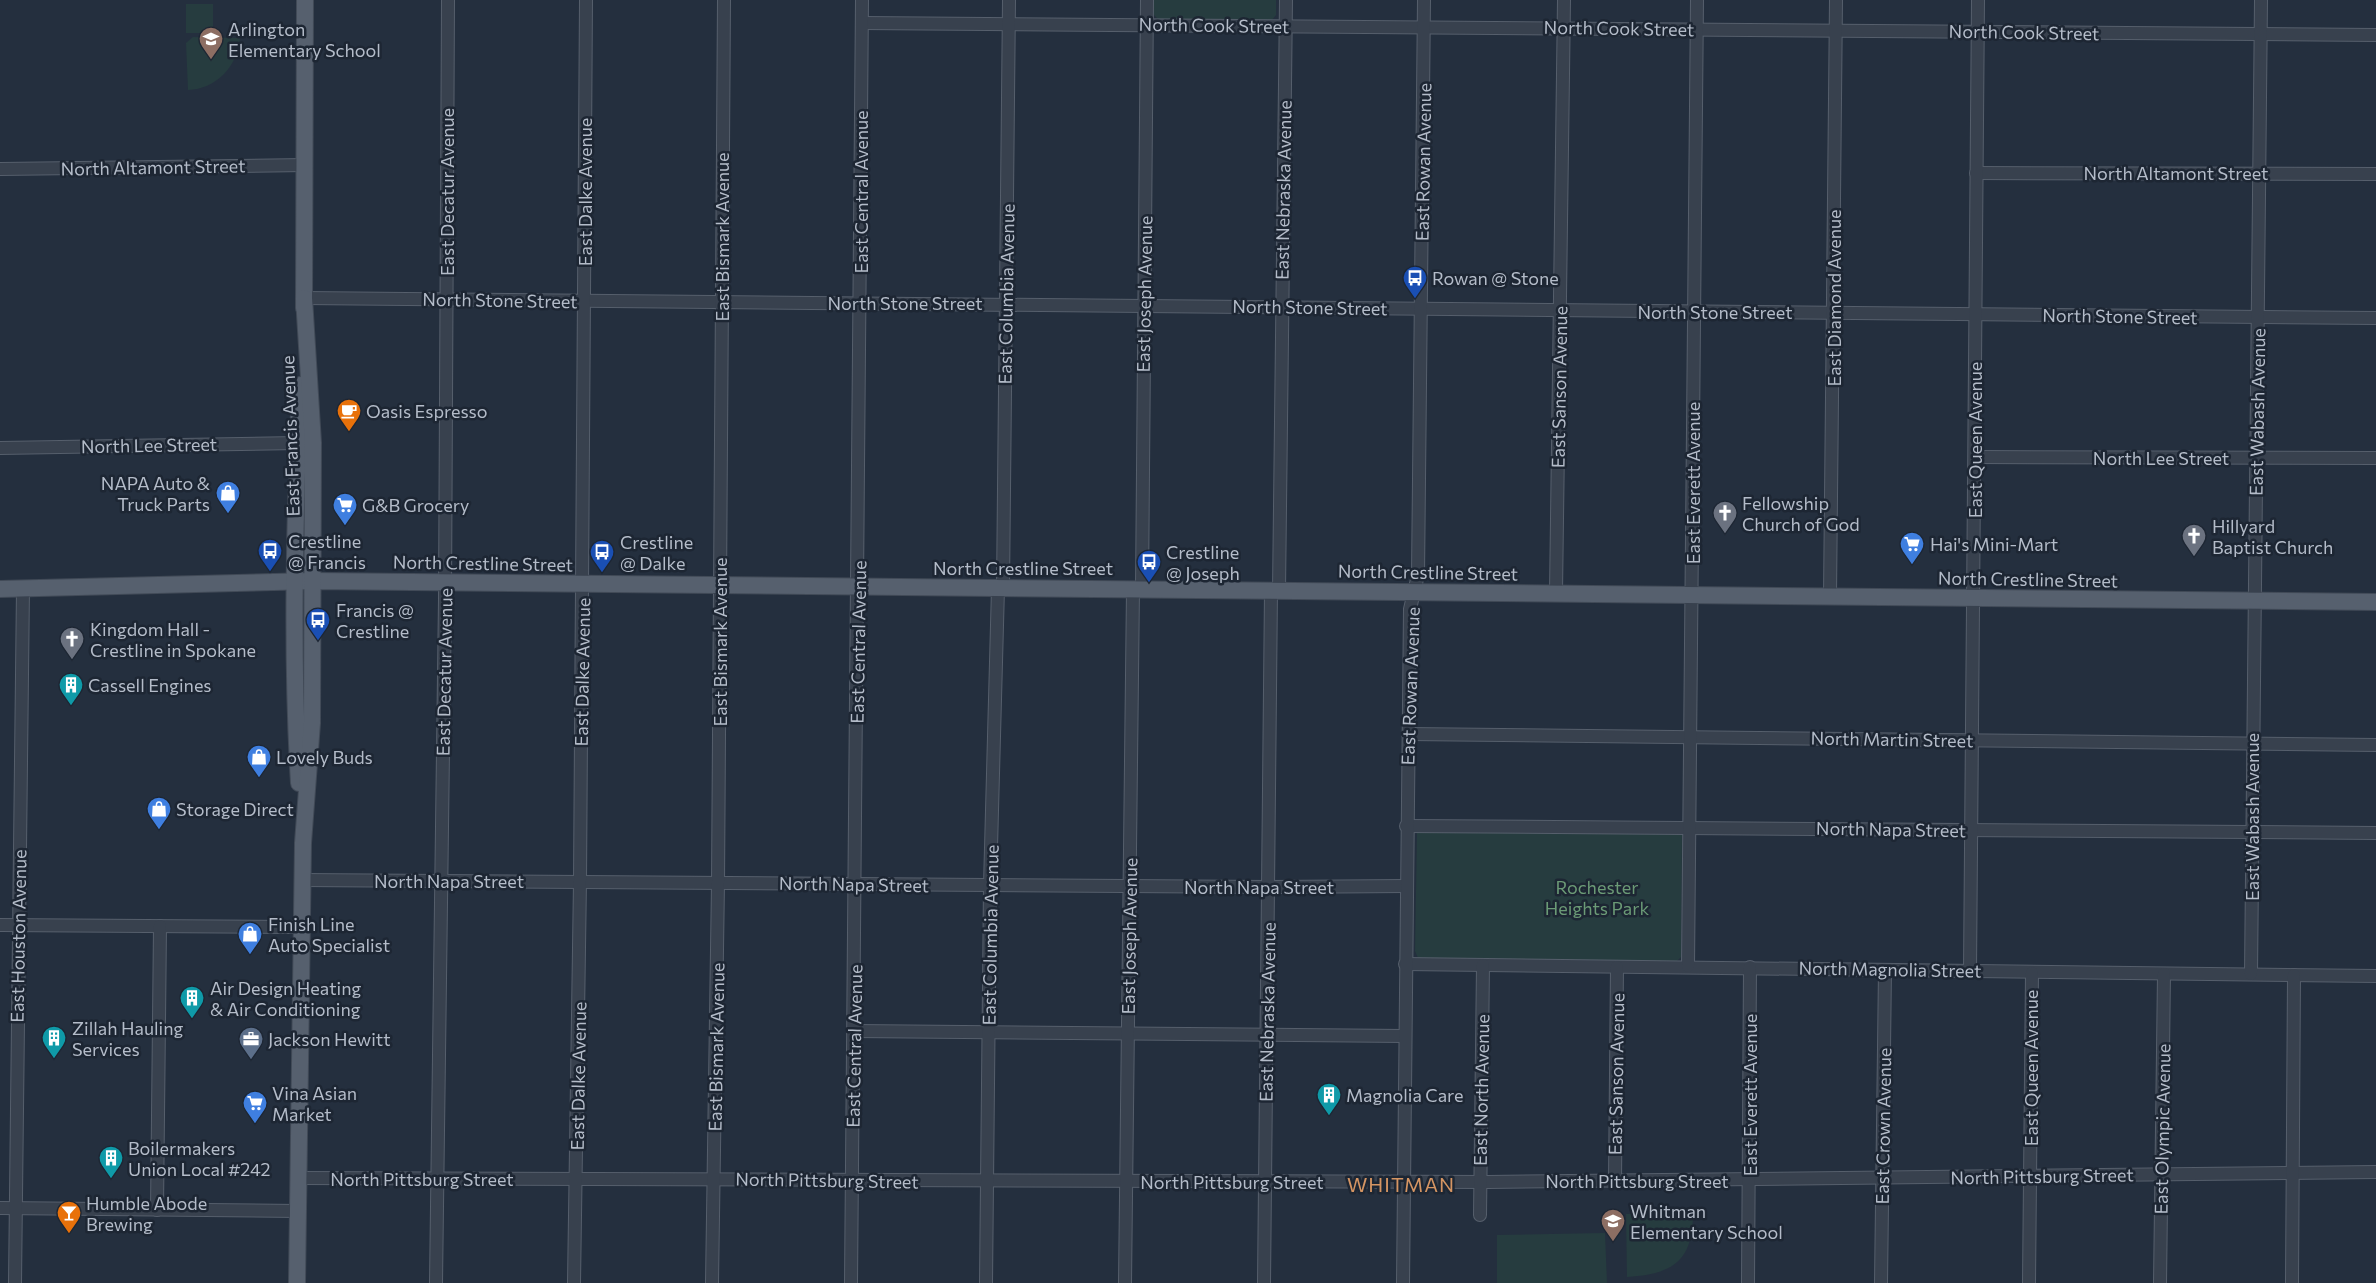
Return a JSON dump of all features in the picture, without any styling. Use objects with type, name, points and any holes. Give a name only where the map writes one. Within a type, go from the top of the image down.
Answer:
[{"type":"main road","name":"East Francis Avenue","points":[[297,1283],[302,843],[295,723],[298,442],[304,298],[306,165],[305,0]]},
{"type":"main road","name":"East Francis Avenue","points":[[302,843],[312,723],[313,581],[313,442],[304,298]]},
{"type":"main road","name":"North Crestline Street","points":[[0,589],[313,581],[2376,602]]},
{"type":"street","name":"East Decatur Avenue","points":[[436,1283],[445,582],[448,0]]},
{"type":"street","name":"East Dalke Avenue","points":[[574,1283],[577,1178],[583,584],[586,0]]},
{"type":"street","name":"East Bismark Avenue","points":[[712,1283],[718,883],[724,0]]},
{"type":"street","name":"East Central Avenue","points":[[851,1283],[862,0]]},
{"type":"street","name":"East Columbia Avenue","points":[[986,1283],[990,885],[1000,588],[1006,304],[1009,0]]},
{"type":"street","name":"East Joseph Avenue","points":[[1125,1283],[1130,886],[1143,306],[1147,0]]},
{"type":"street","name":"East Nebraska Avenue","points":[[1264,1283],[1268,887],[1282,307],[1286,0]]},
{"type":"street","name":"East Rowan Avenue","points":[[1403,1283],[1406,826],[1410,608],[1418,575],[1424,0]]},
{"type":"street","name":"East Sanson Avenue","points":[[1556,593],[1564,0]]},
{"type":"street","name":"East Everett Avenue","points":[[1688,966],[1693,595],[1697,0]]},
{"type":"street","name":"East Diamond Avenue","points":[[1830,596],[1836,0]]},
{"type":"street","name":"East Queen Avenue","points":[[1970,970],[1978,0]]},
{"type":"street","name":"East Wabash Avenue","points":[[2251,974],[2261,0]]},
{"type":"street","name":"North Cook Street","points":[[862,23],[2376,35]]},
{"type":"street","name":"North Altamont Street","points":[[0,169],[306,165]]},
{"type":"street","name":"North Altamont Street","points":[[1976,173],[2376,174]]},
{"type":"street","name":"North Stone Street","points":[[304,298],[2376,318]]},
{"type":"street","name":"North Lee Street","points":[[0,448],[298,442]]},
{"type":"street","name":"North Lee Street","points":[[1975,457],[2376,458]]},
{"type":"street","name":"East Houston Avenue","points":[[15,1283],[23,588]]},
{"type":"street","name":"North Martin Street","points":[[1408,734],[2376,745]]},
{"type":"street","name":"North Napa Street","points":[[1406,826],[2376,833]]},
{"type":"street","name":"North Napa Street","points":[[302,880],[1268,887],[1406,886]]},
{"type":"street","points":[[0,925],[301,926]]},
{"type":"street","points":[[157,1210],[160,926]]},
{"type":"street","name":"North Magnolia Street","points":[[1405,964],[2376,976]]},
{"type":"street","name":"East North Avenue","points":[[1480,1215],[1483,965]]},
{"type":"street","name":"East Sanson Avenue","points":[[1615,1181],[1617,966]]},
{"type":"street","name":"East Everett Avenue","points":[[1748,1283],[1750,967]]},
{"type":"street","name":"East Crown Avenue","points":[[1881,1283],[1885,970]]},
{"type":"street","name":"East Queen Avenue","points":[[2029,1283],[2032,973]]},
{"type":"street","name":"East Olympic Avenue","points":[[2160,1283],[2164,974]]},
{"type":"street","points":[[2292,1283],[2294,975]]},
{"type":"street","points":[[854,1032],[1404,1036]]},
{"type":"street","name":"North Pittsburg Street","points":[[299,1178],[1265,1183],[1882,1179],[2376,1172]]},
{"type":"street","points":[[0,1208],[298,1211]]},
{"type":"green space","points":[[1153,0],[1276,0],[1276,15],[1272,20],[1158,19],[1153,14]]},
{"type":"green space","points":[[186,4],[213,4],[213,33],[186,33]]},
{"type":"green space","points":[[193,37],[240,38],[235,58],[224,74],[208,85],[188,90],[186,43]]},
{"type":"green space","name":"Rochester Heights Park","points":[[1417,832],[1682,833],[1681,957],[1676,962],[1418,958],[1415,951]]},
{"type":"green space","points":[[1693,1213],[1689,1243],[1684,1254],[1677,1262],[1656,1273],[1627,1277],[1626,1214]]},
{"type":"green space","points":[[1605,1233],[1607,1283],[1497,1283],[1497,1235]]},
{"type":"place","name":"Arlington Elementary School","points":[[211,60]]},
{"type":"place","name":"Rowan @ Stone","points":[[1415,299]]},
{"type":"place","name":"Oasis Espresso","points":[[349,432]]},
{"type":"place","name":"NAPA Auto & Truck Parts","points":[[228,514]]},
{"type":"place","name":"G&B Grocery","points":[[345,526]]},
{"type":"place","name":"Fellowship Church of God","points":[[1725,534]]},
{"type":"place","name":"Hillyard Baptist Church","points":[[2194,557]]},
{"type":"place","name":"Hai's Mini-Mart","points":[[1912,565]]},
{"type":"place","name":"Crestline @ Francis","points":[[270,572]]},
{"type":"place","name":"Crestline @ Dalke","points":[[602,573]]},
{"type":"place","name":"Crestline @ Joseph","points":[[1149,583]]},
{"type":"place","name":"Francis @ Crestline","points":[[318,641]]},
{"type":"place","name":"Kingdom Hall - Crestline in Spokane","points":[[72,660]]},
{"type":"place","name":"Cassell Engines","points":[[71,706]]},
{"type":"place","name":"Lovely Buds","points":[[259,778]]},
{"type":"place","name":"Storage Direct","points":[[159,830]]},
{"type":"place","name":"Finish Line Auto Specialist","points":[[250,955]]},
{"type":"place","name":"Air Design Heating & Air Conditioning","points":[[192,1019]]},
{"type":"place","name":"Zillah Hauling Services","points":[[54,1059]]},
{"type":"place","name":"Jackson Hewitt","points":[[251,1060]]},
{"type":"place","name":"Magnolia Care","points":[[1329,1116]]},
{"type":"place","name":"Vina Asian Market","points":[[255,1124]]},
{"type":"place","name":"Boilermakers Union Local #242","points":[[111,1179]]},
{"type":"place","name":"Humble Abode Brewing","points":[[69,1234]]},
{"type":"place","name":"Whitman Elementary School","points":[[1613,1242]]},
{"type":"district","name":"WHITMAN","points":[[1401,1184]]}]
